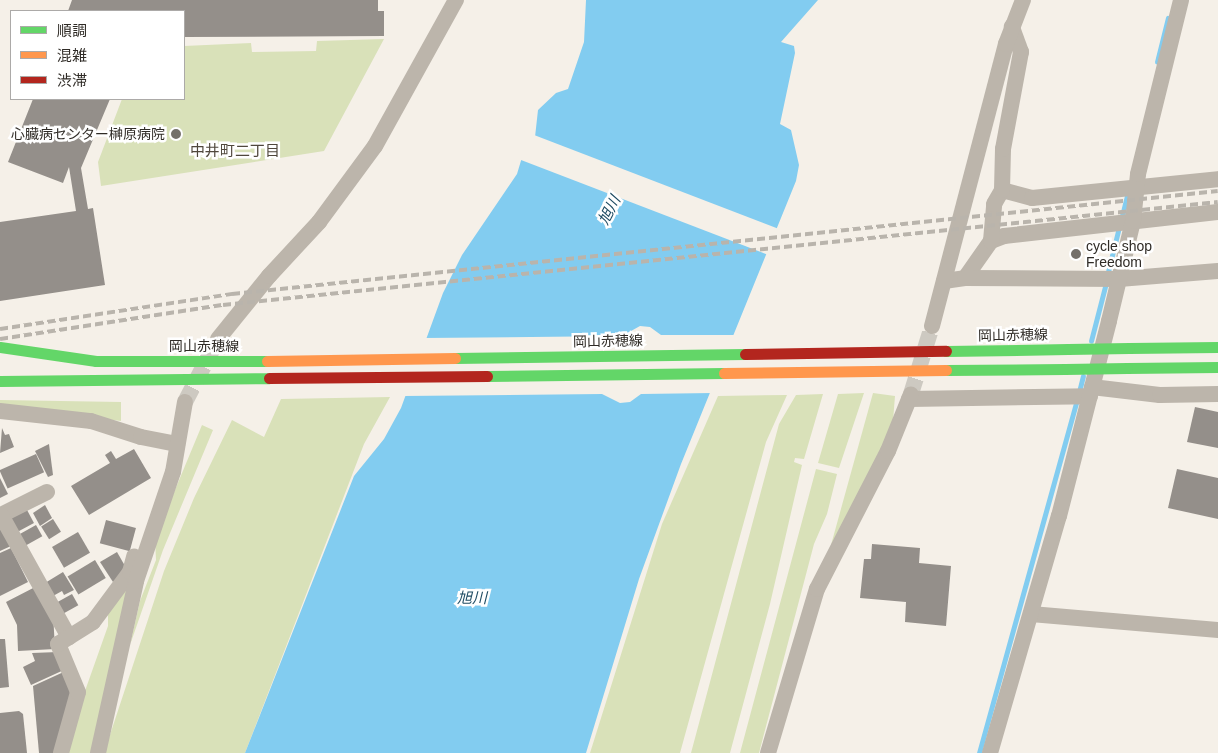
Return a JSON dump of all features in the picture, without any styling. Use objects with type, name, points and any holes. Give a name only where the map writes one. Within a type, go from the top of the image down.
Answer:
[{"type":"main road","name":"岡山赤穂線","points":[[0,347],[96,361],[271,361],[1218,347]]},
{"type":"main road","points":[[0,381],[261,380],[1218,367]]},
{"type":"street","points":[[218,339],[256,290],[319,222],[375,146],[456,0]]},
{"type":"street","points":[[990,753],[1030,614],[1085,394],[1131,188],[1138,174],[1180,0]]},
{"type":"street","points":[[932,326],[1012,27],[1024,2]]},
{"type":"street","points":[[965,278],[991,241],[994,204],[1002,190],[1003,149],[1021,52],[1012,27]]},
{"type":"street","points":[[1002,190],[1032,198],[1218,179]]},
{"type":"street","points":[[991,241],[1004,236],[1218,212]]},
{"type":"street","points":[[944,281],[965,278],[1110,279],[1218,271]]},
{"type":"street","points":[[768,753],[817,589],[888,451],[910,397],[1218,394]]},
{"type":"street","points":[[98,753],[136,581],[151,530],[173,472],[186,402]]},
{"type":"street","points":[[0,411],[91,422],[142,437],[177,444]]},
{"type":"street","points":[[47,492],[1,515],[69,637]]},
{"type":"street","points":[[61,753],[78,692],[58,644],[93,622],[130,572],[141,529],[151,530]]},
{"type":"street","points":[[1030,614],[1218,630]]},
{"type":"green space","points":[[384,39],[324,151],[101,186],[98,162],[122,100],[185,100],[185,46],[251,43],[252,52],[316,51],[317,41]]},
{"type":"green space","points":[[864,393],[839,468],[818,463],[838,394]]},
{"type":"green space","points":[[873,393],[895,396],[893,421],[869,476],[831,545]]},
{"type":"green space","points":[[823,394],[804,459],[795,458],[794,462],[802,465],[770,604],[730,753],[691,753],[779,424],[796,395]]},
{"type":"green space","points":[[787,395],[766,442],[680,753],[590,753],[662,524],[718,396]]},
{"type":"green space","points":[[390,397],[364,444],[245,753],[104,753],[164,571],[194,498],[232,420],[264,437],[281,399]]},
{"type":"green space","points":[[0,400],[121,402],[121,421],[0,406]]},
{"type":"green space","points":[[202,425],[213,430],[163,550],[130,645],[140,601],[156,560],[155,538]]},
{"type":"green space","points":[[816,469],[837,474],[827,514],[814,544],[759,753],[740,753]]},
{"type":"green space","points":[[131,576],[92,753],[63,753],[108,626],[108,606]]},
{"type":"water","name":"旭川","points":[[586,0],[818,0],[781,42],[794,46],[795,53],[780,124],[791,130],[799,165],[796,181],[681,464],[639,579],[586,753],[245,753],[354,476],[384,439],[401,408],[443,293],[462,255],[517,174],[523,154],[535,137],[538,110],[556,93],[568,89],[584,42]]},
{"type":"pier","points":[[476,113],[779,229],[769,255],[466,139]]},
{"type":"pier","points":[[640,326],[650,327],[661,335],[736,335],[713,393],[641,394],[630,402],[620,403],[602,394],[403,396],[424,338],[622,336]]},
{"type":"building","points":[[72,0],[378,0],[378,11],[384,11],[384,36],[185,37],[185,10],[68,10]]},
{"type":"building","points":[[33,100],[110,100],[81,168],[88,209],[93,208],[105,285],[0,301],[0,222],[76,211],[69,167],[63,183],[8,162]]},
{"type":"building","points":[[1195,407],[1218,412],[1218,448],[1187,442]]},
{"type":"building","points":[[2,428],[5,435],[9,434],[14,447],[0,453]]},
{"type":"building","points":[[49,444],[53,475],[48,477],[35,451]]},
{"type":"building","points":[[134,449],[151,478],[89,515],[71,486],[110,463],[105,455],[111,451],[116,459]]},
{"type":"building","points":[[36,454],[44,472],[8,489],[0,470]]},
{"type":"building","points":[[1177,469],[1218,478],[1218,519],[1168,508]]},
{"type":"building","points":[[0,478],[8,494],[0,498]]},
{"type":"building","points":[[45,505],[52,518],[40,526],[33,513]]},
{"type":"building","points":[[26,508],[34,523],[16,532],[8,517]]},
{"type":"building","points":[[53,519],[61,532],[49,539],[41,526]]},
{"type":"building","points":[[106,520],[136,528],[130,551],[100,543]]},
{"type":"building","points":[[0,525],[11,546],[0,551]]},
{"type":"building","points":[[36,525],[42,536],[24,547],[18,535]]},
{"type":"building","points":[[78,532],[90,553],[64,568],[52,547]]},
{"type":"building","points":[[872,544],[920,548],[919,563],[951,566],[946,626],[905,622],[906,602],[860,598],[864,559],[871,559]]},
{"type":"building","points":[[11,548],[28,582],[0,596],[0,553]]},
{"type":"building","points":[[117,552],[125,566],[123,576],[113,582],[100,562]]},
{"type":"building","points":[[95,560],[106,578],[78,594],[68,576]]},
{"type":"building","points":[[63,572],[74,590],[64,595],[62,591],[53,596],[45,583]]},
{"type":"building","points":[[39,585],[53,613],[55,649],[18,651],[17,625],[6,602]]},
{"type":"building","points":[[72,594],[78,605],[63,614],[57,602]]},
{"type":"building","points":[[0,639],[5,639],[9,687],[0,688]]},
{"type":"building","points":[[58,652],[66,669],[31,685],[23,667],[35,661],[32,653]]},
{"type":"building","points":[[68,670],[73,687],[58,753],[39,753],[33,686]]},
{"type":"building","points":[[19,711],[23,714],[27,753],[0,753],[0,713]]},
{"type":"waterway","points":[[1157,62],[1168,18]]},
{"type":"waterway","points":[[1121,220],[1128,191]]},
{"type":"waterway","points":[[1107,276],[1119,227]]},
{"type":"waterway","points":[[1091,341],[1106,283]]},
{"type":"waterway","points":[[1079,392],[1083,376]]},
{"type":"waterway","points":[[979,753],[1077,400]]},
{"type":"tunnel","points":[[911,394],[932,326]]},
{"type":"tunnel","points":[[185,402],[218,339]]},
{"type":"railway","points":[[0,329],[232,294],[1218,191]]},
{"type":"railway","points":[[0,339],[223,305],[1218,202]]},
{"type":"traffic: fast","points":[[0,347],[96,361],[267,361]]},
{"type":"traffic: fast","points":[[1129,348],[1218,347]]},
{"type":"traffic: fast","points":[[1068,349],[1129,348]]},
{"type":"traffic: fast","points":[[946,351],[1068,349]]},
{"type":"traffic: fast","points":[[455,358],[745,354]]},
{"type":"traffic: fast","points":[[1127,368],[1218,367]]},
{"type":"traffic: fast","points":[[1065,369],[1127,368]]},
{"type":"traffic: fast","points":[[946,370],[1065,369]]},
{"type":"traffic: fast","points":[[487,376],[724,373]]},
{"type":"traffic: fast","points":[[0,381],[269,378]]},
{"type":"traffic: slow","points":[[267,361],[455,358]]},
{"type":"traffic: slow","points":[[724,373],[946,370]]},
{"type":"traffic: jam","points":[[745,354],[946,351]]},
{"type":"traffic: jam","points":[[269,378],[487,376]]},
{"type":"place","name":"心臓病センター榊原病院","points":[[176,134]]},
{"type":"place","name":"cycle shop Freedom","points":[[1076,254]]},
{"type":"district","name":"中井町二丁目","points":[[235,151]]}]
